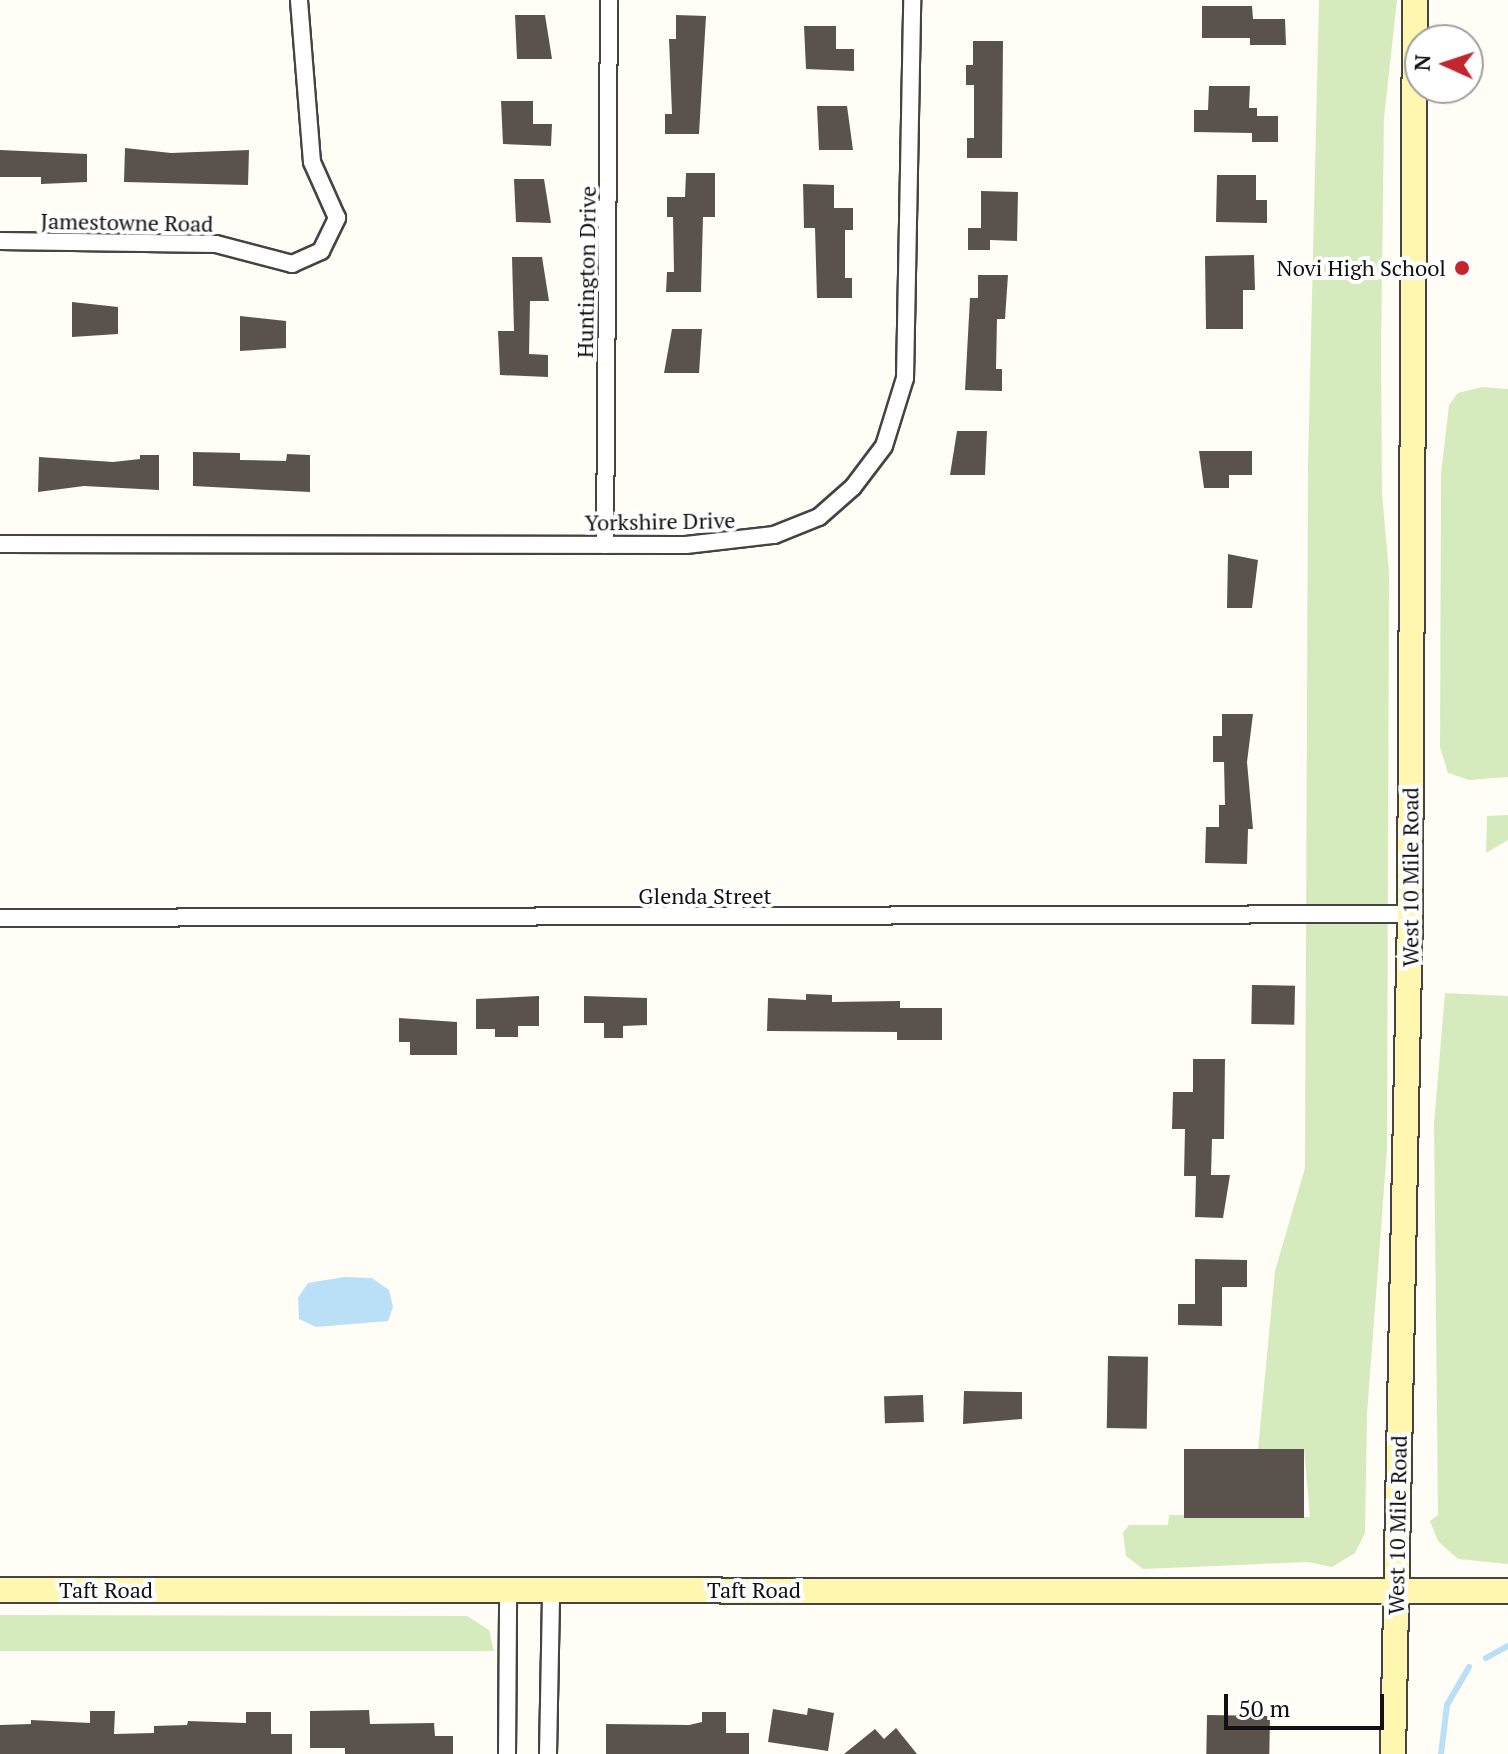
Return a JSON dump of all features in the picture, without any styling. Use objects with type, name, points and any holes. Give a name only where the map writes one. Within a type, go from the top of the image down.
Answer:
[{"type":"main road","name":"West 10 Mile Road","points":[[1393,1754],[1410,914],[1415,0]]},
{"type":"main road","name":"Taft Road","points":[[0,1590],[508,1593],[1508,1591]]},
{"type":"street","name":"Jamestowne Road","points":[[0,241],[216,244],[292,264],[321,251],[337,218],[312,162],[299,0]]},
{"type":"street","name":"Huntington Drive","points":[[605,545],[609,0]]},
{"type":"street","name":"Yorkshire Drive","points":[[0,544],[717,544],[774,535],[819,517],[837,503],[884,446],[896,419],[909,336],[912,0]]},
{"type":"street","name":"Glenda Street","points":[[0,918],[1410,914]]},
{"type":"street","points":[[548,1754],[551,1592]]},
{"type":"street","points":[[507,1754],[508,1593]]},
{"type":"green space","points":[[1319,0],[1397,0],[1384,118],[1381,351],[1382,494],[1389,572],[1387,1149],[1367,1414],[1365,1533],[1355,1553],[1332,1567],[1308,1562],[1143,1569],[1126,1556],[1123,1533],[1129,1525],[1168,1525],[1169,1515],[1310,1517],[1304,1449],[1258,1449],[1275,1271],[1305,1168],[1308,465]]},
{"type":"green space","points":[[1482,387],[1508,389],[1508,777],[1469,780],[1448,773],[1440,747],[1441,474],[1449,405],[1458,393]]},
{"type":"green space","points":[[1508,815],[1508,840],[1486,853],[1487,816]]},
{"type":"green space","points":[[1445,993],[1508,996],[1508,1564],[1458,1559],[1438,1541],[1430,1521],[1438,1515],[1434,1124]]},
{"type":"green space","points":[[0,1615],[467,1616],[489,1630],[494,1651],[0,1651]]},
{"type":"water","points":[[344,1277],[372,1278],[389,1290],[393,1307],[388,1321],[316,1327],[299,1319],[298,1298],[308,1283]]},
{"type":"building","points":[[1202,6],[1252,6],[1253,19],[1285,19],[1286,45],[1250,45],[1250,38],[1202,38]]},
{"type":"building","points":[[515,15],[545,15],[552,59],[517,59]]},
{"type":"building","points":[[676,15],[706,16],[699,134],[665,134],[665,114],[672,114],[669,39],[676,39]]},
{"type":"building","points":[[804,26],[836,26],[836,49],[854,49],[854,71],[806,69]]},
{"type":"building","points":[[973,41],[1003,41],[1002,158],[967,158],[967,138],[974,138],[974,85],[966,85],[966,65],[973,65]]},
{"type":"building","points":[[1209,86],[1250,86],[1249,108],[1257,108],[1257,116],[1278,116],[1278,142],[1252,142],[1252,133],[1194,132],[1194,110],[1208,110]]},
{"type":"building","points":[[501,101],[533,101],[533,124],[552,124],[551,146],[503,144]]},
{"type":"building","points":[[817,106],[847,106],[853,150],[819,150]]},
{"type":"building","points":[[125,148],[171,153],[249,150],[248,185],[124,182]]},
{"type":"building","points":[[0,150],[87,154],[87,182],[41,184],[41,177],[0,177]]},
{"type":"building","points":[[686,173],[715,173],[715,217],[703,217],[701,292],[666,292],[667,272],[674,272],[673,217],[667,217],[667,197],[685,197]]},
{"type":"building","points":[[1217,175],[1256,175],[1256,200],[1267,200],[1267,223],[1216,222]]},
{"type":"building","points":[[514,179],[544,179],[551,223],[516,222]]},
{"type":"building","points":[[803,184],[834,185],[834,208],[853,208],[853,230],[845,230],[845,278],[852,278],[852,298],[817,298],[815,228],[804,228]]},
{"type":"building","points":[[981,191],[1018,192],[1017,241],[990,240],[990,250],[968,250],[968,228],[981,228]]},
{"type":"building","points":[[1254,255],[1255,290],[1243,290],[1243,329],[1206,329],[1205,256]]},
{"type":"building","points":[[512,257],[542,257],[549,301],[530,301],[529,354],[548,355],[548,377],[500,375],[498,331],[514,331]]},
{"type":"building","points":[[978,275],[1008,275],[1005,319],[997,319],[996,369],[1002,369],[1002,391],[965,390],[970,298],[978,298]]},
{"type":"building","points":[[72,302],[118,307],[118,334],[72,337]]},
{"type":"building","points":[[240,316],[286,321],[286,348],[240,351]]},
{"type":"building","points":[[672,329],[702,329],[699,373],[664,373]]},
{"type":"building","points":[[957,431],[987,431],[985,475],[950,475]]},
{"type":"building","points":[[1199,451],[1252,451],[1252,475],[1229,475],[1229,488],[1204,488]]},
{"type":"building","points":[[193,452],[240,453],[240,460],[286,461],[287,454],[310,455],[310,492],[193,486]]},
{"type":"building","points":[[140,455],[159,455],[159,490],[84,486],[38,492],[39,457],[113,462],[140,459]]},
{"type":"building","points":[[1228,554],[1258,560],[1252,608],[1227,608]]},
{"type":"building","points":[[1222,714],[1253,714],[1247,762],[1253,829],[1248,829],[1247,864],[1205,863],[1206,827],[1219,827],[1219,805],[1225,805],[1224,762],[1213,762],[1213,736],[1222,736]]},
{"type":"building","points":[[1252,985],[1295,986],[1294,1025],[1251,1024]]},
{"type":"building","points":[[806,994],[832,995],[832,1002],[900,1001],[900,1008],[942,1008],[942,1040],[897,1040],[897,1032],[767,1031],[768,998],[806,1000]]},
{"type":"building","points":[[539,996],[539,1026],[518,1026],[518,1037],[495,1037],[495,1029],[476,1029],[476,999]]},
{"type":"building","points":[[584,996],[647,998],[647,1025],[623,1026],[623,1038],[604,1038],[604,1023],[584,1023]]},
{"type":"building","points":[[399,1018],[457,1022],[457,1055],[410,1055],[410,1042],[399,1042]]},
{"type":"building","points":[[1193,1059],[1225,1059],[1224,1139],[1212,1139],[1211,1175],[1230,1175],[1223,1218],[1195,1217],[1196,1176],[1184,1176],[1185,1129],[1172,1129],[1173,1092],[1193,1092]]},
{"type":"building","points":[[1195,1259],[1247,1260],[1247,1287],[1222,1287],[1222,1326],[1178,1325],[1178,1304],[1195,1304]]},
{"type":"building","points":[[1108,1356],[1148,1357],[1147,1429],[1107,1428]]},
{"type":"building","points":[[964,1391],[1022,1392],[1022,1419],[963,1424]]},
{"type":"building","points":[[923,1395],[924,1422],[885,1423],[884,1396]]},
{"type":"building","points":[[1184,1449],[1304,1449],[1304,1518],[1184,1518]]},
{"type":"building","points":[[808,1708],[834,1713],[828,1751],[768,1742],[773,1709],[807,1715]]},
{"type":"building","points":[[369,1710],[370,1724],[434,1723],[435,1736],[453,1736],[453,1754],[345,1754],[345,1748],[310,1748],[310,1711]]},
{"type":"building","points":[[90,1711],[115,1711],[114,1734],[154,1733],[154,1726],[187,1725],[188,1721],[246,1723],[246,1712],[271,1712],[271,1734],[292,1734],[292,1754],[0,1754],[0,1725],[31,1724],[31,1720],[90,1723]]},
{"type":"building","points":[[702,1712],[726,1712],[726,1733],[749,1733],[749,1754],[606,1754],[606,1724],[689,1725],[702,1722]]},
{"type":"building","points":[[1207,1715],[1270,1716],[1269,1754],[1206,1754]]},
{"type":"building","points":[[896,1728],[917,1754],[844,1754],[875,1729],[884,1739]]},
{"type":"waterway","points":[[1486,1658],[1508,1646]]},
{"type":"waterway","points":[[1441,1754],[1447,1705],[1469,1667]]},
{"type":"place","name":"Novi High School","points":[[1462,268]]}]
